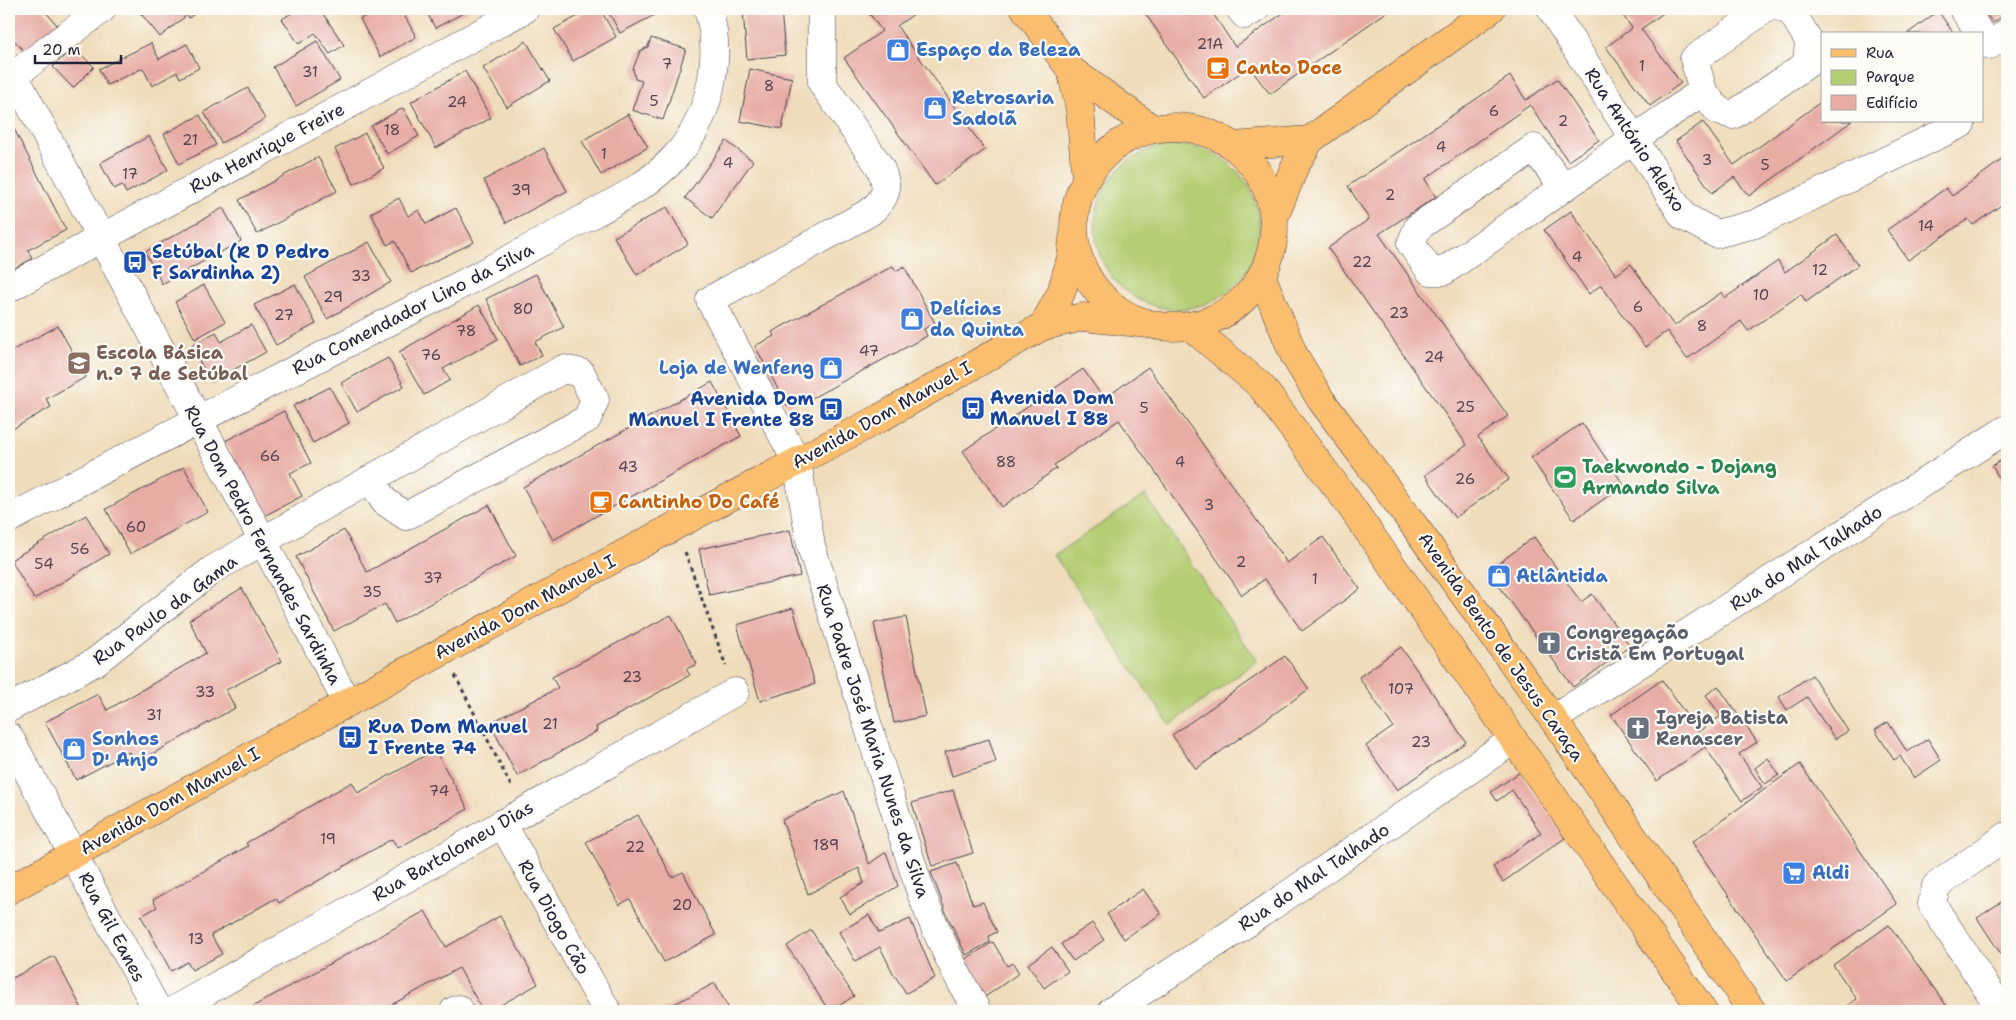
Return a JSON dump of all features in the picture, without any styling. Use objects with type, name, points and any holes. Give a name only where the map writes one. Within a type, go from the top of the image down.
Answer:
[{"type":"main road","points":[[1024,9],[1071,70],[1153,130]]},
{"type":"main road","points":[[1274,218],[1295,166],[1310,140],[1491,9]]},
{"type":"main road","points":[[1071,70],[1080,109],[1086,179]]},
{"type":"main road","points":[[1043,326],[1061,293],[1071,258],[1075,213],[1086,179],[1103,156],[1126,139],[1153,130],[1180,127],[1208,133],[1232,146],[1253,165],[1267,190],[1274,218],[1272,248],[1262,277],[1243,300],[1220,317],[1191,327],[1170,328],[1149,324],[1122,313],[1100,294],[1084,270],[1076,242],[1075,213]]},
{"type":"main road","points":[[1232,146],[1310,140]]},
{"type":"main road","name":"Avenida Bento de Jesus Caraça","points":[[1262,277],[1294,355],[1321,400],[1422,536],[1553,719],[1752,1011]]},
{"type":"main road","name":"Avenida Dom Manuel I","points":[[9,890],[347,703],[880,418],[1043,326],[1084,316],[1149,324]]},
{"type":"main road","points":[[1191,327],[1261,386],[1352,509],[1703,1011]]},
{"type":"street","points":[[10,74],[102,9]]},
{"type":"street","name":"Rua Henrique Freire","points":[[9,288],[525,9]]},
{"type":"street","name":"Rua Padre José Maria Nunes da Silva","points":[[822,9],[822,83],[880,167],[886,180],[887,190],[881,204],[870,212],[710,300],[797,462],[812,546],[921,893],[941,944],[977,1011]]},
{"type":"street","points":[[1240,9],[1245,15],[1255,9]]},
{"type":"street","name":"Rua António Aleixo","points":[[1551,9],[1683,216],[1716,234],[1755,224],[1960,124]]},
{"type":"street","points":[[1765,9],[1694,59],[1704,91],[1718,111],[1733,115],[1807,64],[1809,41],[1791,11],[1784,9]]},
{"type":"street","points":[[1963,9],[1980,32]]},
{"type":"street","name":"Rua Comendador Lino da Silva","points":[[9,519],[197,419],[524,252],[618,200],[652,178],[677,156],[697,127],[709,92],[715,54],[709,11]]},
{"type":"street","points":[[1984,37],[1990,45],[2007,33]]},
{"type":"street","name":"Rua Dom Pedro Fernandes Sardinha","points":[[10,74],[263,541],[347,703]]},
{"type":"street","points":[[1563,187],[1534,148],[1418,227],[1411,244],[1430,272],[1444,271],[1633,138],[1704,91]]},
{"type":"street","points":[[562,369],[581,373],[595,400],[587,420],[406,516],[384,501],[371,479],[562,369]]},
{"type":"street","name":"Rua do Mal Talhado","points":[[1553,719],[2007,429]]},
{"type":"street","name":"Rua Paulo da Gama","points":[[9,708],[95,662],[212,570],[371,479]]},
{"type":"street","name":"Rua Bartolomeu Dias","points":[[172,1011],[735,692]]},
{"type":"street","name":"Rua Gil Eanes","points":[[9,737],[158,1011]]},
{"type":"street","name":"Rua do Mal Talhado","points":[[1112,1011],[1244,925],[1513,740]]},
{"type":"street","name":"Rua Diogo Cão","points":[[513,817],[607,1011]]},
{"type":"street","points":[[2002,1011],[1932,904],[1936,886],[2007,836]]},
{"type":"street","points":[[454,1011],[458,1008],[460,1011]]},
{"type":"path","points":[[675,526],[735,692]]},
{"type":"path","points":[[452,669],[513,817]]},
{"type":"green space","points":[[1169,145],[1185,145],[1208,151],[1223,159],[1235,169],[1245,181],[1253,196],[1259,219],[1259,235],[1253,258],[1245,273],[1235,285],[1223,295],[1208,303],[1185,309],[1169,309],[1146,303],[1131,295],[1109,273],[1099,251],[1095,235],[1095,219],[1101,196],[1109,181],[1131,159],[1153,149]]},
{"type":"green space","points":[[1145,495],[1257,661],[1170,725],[1054,555]]},
{"type":"building","points":[[9,9],[43,9],[57,25],[24,51],[9,35]]},
{"type":"building","points":[[200,9],[189,18],[187,15],[160,37],[138,10]]},
{"type":"building","points":[[298,9],[320,9],[344,45],[330,54],[315,33],[299,44],[282,19]]},
{"type":"building","points":[[379,9],[401,9],[416,37],[380,57],[360,19]]},
{"type":"building","points":[[425,9],[471,9],[435,28]]},
{"type":"building","points":[[591,9],[600,9],[616,37],[573,61],[554,29]]},
{"type":"building","points":[[607,9],[666,9],[620,33]]},
{"type":"building","points":[[781,9],[785,55],[747,59],[743,12]]},
{"type":"building","points":[[866,9],[921,9],[897,26],[985,150],[935,185],[844,58],[882,31]]},
{"type":"building","points":[[1142,9],[1210,9],[1235,47],[1289,9],[1391,9],[1270,94],[1249,67],[1204,98]]},
{"type":"building","points":[[1618,9],[1669,9],[1641,29],[1681,83],[1650,106],[1606,47],[1632,28]]},
{"type":"building","points":[[1982,9],[2007,9],[2007,13],[1993,23]]},
{"type":"building","points":[[1938,11],[1953,32],[1910,32]]},
{"type":"building","points":[[651,38],[686,49],[663,120],[632,110],[642,81],[635,79],[633,69],[640,51],[648,47]]},
{"type":"building","points":[[317,41],[340,80],[296,106],[273,67]]},
{"type":"building","points":[[526,41],[550,81],[507,107],[483,68]]},
{"type":"building","points":[[151,43],[159,59],[187,44],[199,68],[180,78],[177,72],[152,86],[143,68],[107,85],[99,69]]},
{"type":"building","points":[[73,47],[94,67],[73,88],[53,67]]},
{"type":"building","points":[[750,69],[792,78],[782,129],[740,121]]},
{"type":"building","points":[[465,71],[491,118],[436,148],[411,102]]},
{"type":"building","points":[[1510,76],[1526,100],[1557,79],[1599,140],[1568,161],[1530,105],[1425,179],[1436,197],[1379,234],[1508,416],[1478,437],[1509,479],[1455,518],[1425,475],[1467,445],[1328,248],[1369,219],[1348,186]]},
{"type":"building","points":[[248,88],[265,119],[221,143],[204,112]]},
{"type":"building","points":[[1821,102],[1821,122],[1851,122],[1749,196],[1734,177],[1712,193],[1676,141],[1703,122],[1734,165]]},
{"type":"building","points":[[403,108],[419,136],[387,154],[371,126]]},
{"type":"building","points":[[628,114],[648,147],[601,175],[582,141]]},
{"type":"building","points":[[200,115],[216,145],[179,164],[164,134]]},
{"type":"building","points":[[9,119],[66,230],[28,250],[32,259],[9,271],[9,227],[14,225],[9,213]]},
{"type":"building","points":[[365,133],[384,168],[354,184],[335,149]]},
{"type":"building","points":[[149,136],[168,170],[126,193],[122,185],[114,189],[100,163]]},
{"type":"building","points":[[726,141],[753,161],[712,218],[685,198]]},
{"type":"building","points":[[544,148],[567,191],[506,223],[484,180]]},
{"type":"building","points":[[2007,156],[2007,201],[1973,225],[1968,219],[1908,260],[1887,230],[1946,188],[1952,196]]},
{"type":"building","points":[[318,157],[337,191],[257,234],[239,200]]},
{"type":"building","points":[[399,198],[408,216],[419,210],[426,224],[456,208],[474,242],[411,273],[395,241],[387,245],[371,213]]},
{"type":"building","points":[[667,207],[688,244],[637,275],[614,237]]},
{"type":"building","points":[[223,208],[241,241],[162,284],[145,252]]},
{"type":"building","points":[[1571,211],[1616,275],[1631,264],[1674,326],[1722,292],[1725,298],[1778,261],[1785,272],[1837,235],[1858,265],[1806,302],[1801,294],[1748,331],[1741,321],[1687,359],[1667,331],[1645,347],[1601,285],[1589,294],[1544,230]]},
{"type":"building","points":[[369,242],[391,282],[327,319],[305,277]]},
{"type":"building","points":[[893,266],[896,271],[904,266],[935,323],[924,329],[927,336],[812,398],[809,394],[787,406],[755,346],[774,336],[772,332]]},
{"type":"building","points":[[536,274],[564,327],[535,342],[542,355],[520,366],[486,299]]},
{"type":"building","points":[[295,284],[316,324],[276,345],[254,305]]},
{"type":"building","points":[[204,285],[225,322],[195,339],[175,302]]},
{"type":"building","points":[[479,305],[498,339],[443,369],[450,380],[424,395],[399,352]]},
{"type":"building","points":[[251,325],[266,352],[211,382],[191,346],[216,332],[221,342]]},
{"type":"building","points":[[58,326],[86,377],[46,399],[51,407],[9,431],[9,352]]},
{"type":"building","points":[[388,358],[404,386],[357,412],[341,383]]},
{"type":"building","points":[[1148,367],[1287,563],[1323,537],[1360,589],[1302,631],[1265,579],[1242,595],[1119,420],[1054,465],[1057,468],[1002,507],[963,451],[1083,369],[1104,399]]},
{"type":"building","points":[[712,382],[741,436],[553,540],[523,487]]},
{"type":"building","points":[[330,387],[349,423],[313,443],[293,406]]},
{"type":"building","points":[[284,411],[311,463],[290,473],[302,496],[264,516],[225,441]]},
{"type":"building","points":[[1582,423],[1624,485],[1574,520],[1531,458]]},
{"type":"building","points":[[2007,457],[2007,491],[1992,466]]},
{"type":"building","points":[[184,467],[208,512],[130,554],[106,509]]},
{"type":"building","points":[[489,505],[516,556],[395,623],[385,604],[334,631],[296,557],[344,530],[367,572]]},
{"type":"building","points":[[86,515],[109,554],[34,599],[11,560]]},
{"type":"building","points":[[790,530],[800,576],[709,595],[699,549]]},
{"type":"building","points":[[1534,537],[1581,602],[1592,594],[1630,646],[1573,687],[1488,571]]},
{"type":"building","points":[[242,588],[282,661],[226,690],[235,708],[134,764],[129,752],[76,780],[45,722],[98,694],[107,710],[206,653],[189,620]]},
{"type":"building","points":[[793,608],[815,684],[760,701],[737,625]]},
{"type":"building","points":[[671,615],[697,664],[686,669],[690,675],[596,727],[597,731],[517,776],[490,723],[558,688],[552,677]]},
{"type":"building","points":[[906,617],[926,716],[894,723],[874,623]]},
{"type":"building","points":[[1401,647],[1466,742],[1397,790],[1366,746],[1393,727],[1359,677]]},
{"type":"building","points":[[1285,656],[1309,689],[1196,769],[1172,735]]},
{"type":"building","points":[[1812,675],[1848,731],[1835,739],[1807,697],[1787,710],[1779,697]]},
{"type":"building","points":[[1662,680],[1698,732],[1721,716],[1706,695],[1718,686],[1757,742],[1739,754],[1762,787],[1742,801],[1705,747],[1657,781],[1611,715]]},
{"type":"building","points":[[1888,722],[1907,752],[1928,739],[1941,760],[1914,778],[1900,756],[1894,760],[1875,730]]},
{"type":"building","points":[[989,739],[996,762],[952,776],[945,752]]},
{"type":"building","points":[[435,750],[468,809],[398,848],[392,839],[279,903],[276,898],[211,935],[222,954],[192,970],[187,962],[171,971],[141,916],[157,907],[153,900],[248,846],[246,843],[352,782],[358,793]]},
{"type":"building","points":[[1768,758],[1779,775],[1765,784],[1755,768]]},
{"type":"building","name":"Aldi","points":[[1800,764],[1897,904],[1787,981],[1692,842]]},
{"type":"building","points":[[1520,772],[1565,838],[1503,882],[1493,867],[1541,833],[1512,790],[1497,801],[1491,792]]},
{"type":"building","points":[[953,790],[973,853],[932,866],[912,803]]},
{"type":"building","points":[[844,791],[869,864],[886,852],[898,886],[850,914],[840,897],[864,883],[859,868],[808,894],[782,820]]},
{"type":"building","points":[[638,815],[672,877],[683,872],[716,935],[664,962],[630,899],[619,905],[586,842]]},
{"type":"building","points":[[957,863],[973,905],[983,902],[997,932],[989,936],[990,942],[966,955],[947,915],[931,872]]},
{"type":"building","points":[[1143,889],[1161,914],[1124,939],[1107,914]]},
{"type":"building","points":[[2007,898],[2007,963],[1977,918]]},
{"type":"building","points":[[425,911],[446,947],[500,916],[538,984],[490,1011],[483,1011],[459,968],[380,1011],[254,1011],[252,1007]]},
{"type":"building","points":[[869,915],[879,933],[910,919],[935,978],[906,993],[880,947],[855,961],[839,932]]},
{"type":"building","points":[[1092,923],[1104,940],[1073,961],[1061,944]]},
{"type":"building","points":[[1889,925],[1948,1008],[1943,1011],[1839,1011],[1857,999],[1833,965]]},
{"type":"building","points":[[811,930],[854,996],[831,1011],[829,1011],[787,946]]},
{"type":"building","points":[[993,942],[1007,966],[1013,963],[1019,973],[985,997],[964,960]]},
{"type":"building","points":[[1052,947],[1068,971],[1044,988],[1028,964]]},
{"type":"building","points":[[54,956],[83,1011],[9,1011],[9,980]]},
{"type":"building","points":[[715,983],[730,1011],[661,1011]]},
{"type":"place","name":"Espaço da Beleza","points":[[898,50]]},
{"type":"place","name":"Canto Doce","points":[[1218,68]]},
{"type":"place","name":"Retrosaria Sadolã","points":[[935,108]]},
{"type":"place","name":"Setúbal (R D Pedro F Sardinha 2)","points":[[135,262]]},
{"type":"place","name":"Delícias da Quinta","points":[[912,319]]},
{"type":"place","name":"Escola Básica n.º 7 de Setúbal","points":[[79,363]]},
{"type":"place","name":"Loja de Wenfeng","points":[[831,368]]},
{"type":"place","name":"Avenida Dom Manuel I 88","points":[[973,408]]},
{"type":"place","name":"Avenida Dom Manuel I Frente 88","points":[[831,409]]},
{"type":"place","name":"Taekwondo - Dojang Armando Silva","points":[[1565,477]]},
{"type":"place","name":"Cantinho Do Café","points":[[601,502]]},
{"type":"place","name":"Atlântida","points":[[1499,576]]},
{"type":"place","name":"Congregação Cristã Em Portugal","points":[[1549,643]]},
{"type":"place","name":"Igreja Batista Renascer","points":[[1638,728]]},
{"type":"place","name":"Rua Dom Manuel I Frente 74","points":[[350,737]]},
{"type":"place","name":"Sonhos D' Anjo","points":[[74,749]]},
{"type":"place","name":"Aldi","points":[[1794,873]]}]
